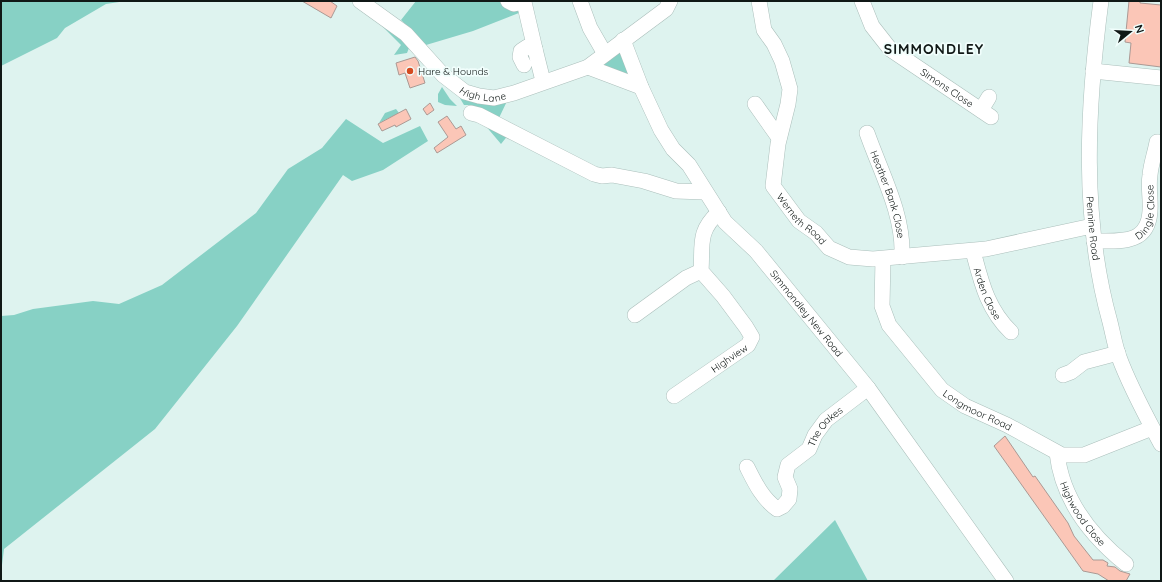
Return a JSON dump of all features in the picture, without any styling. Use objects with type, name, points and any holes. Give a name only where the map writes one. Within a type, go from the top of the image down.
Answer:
[{"type":"street","name":"High Lane","points":[[360,1],[406,34],[443,75],[465,92],[494,98],[514,93],[588,67],[666,9],[670,1]]},
{"type":"street","points":[[508,1],[514,4],[524,2],[543,82]]},
{"type":"street","points":[[580,1],[590,28],[605,54]]},
{"type":"street","name":"Werneth Road","points":[[759,1],[764,30],[774,44],[782,62],[790,89],[788,104],[779,138],[773,186],[799,221],[816,233],[829,248],[849,256],[883,258],[902,257],[973,251],[1092,226]]},
{"type":"street","name":"Simons Close","points":[[862,1],[872,26],[890,49],[986,113],[989,97]]},
{"type":"street","name":"Pennine Road","points":[[1101,1],[1093,71],[1090,155],[1092,226],[1094,242],[1104,302],[1118,353],[1133,390],[1161,444]]},
{"type":"street","name":"Simmondley New Road","points":[[623,40],[641,87],[660,130],[673,149],[689,164],[725,222],[756,250],[868,388],[1006,581]]},
{"type":"street","points":[[524,65],[520,57],[522,51],[527,47],[535,50]]},
{"type":"street","points":[[588,67],[641,87]]},
{"type":"street","points":[[1093,71],[1161,78]]},
{"type":"street","points":[[755,104],[779,138]]},
{"type":"street","points":[[471,113],[479,115],[594,174],[602,176],[612,175],[644,181],[676,191],[705,192]]},
{"type":"street","name":"Heather Bank Close","points":[[866,134],[897,216],[902,234],[902,257]]},
{"type":"street","name":"Dingle Close","points":[[1094,242],[1126,240],[1144,232],[1148,225],[1150,211],[1150,175],[1157,142]]},
{"type":"street","points":[[635,314],[686,278],[701,271],[701,242],[704,228],[718,212]]},
{"type":"street","name":"Arden Close","points":[[973,251],[983,290],[1001,323],[1010,332]]},
{"type":"street","name":"Longmoor Road","points":[[883,258],[882,306],[889,325],[942,390],[966,406],[1038,441],[1056,453],[1062,455],[1084,455],[1152,428]]},
{"type":"street","name":"Highview","points":[[674,396],[748,345],[752,337],[718,289],[701,271]]},
{"type":"street","points":[[1063,375],[1072,372],[1084,362],[1118,353]]},
{"type":"street","name":"The Oakes","points":[[754,473],[758,490],[777,515],[790,499],[790,489],[785,477],[788,465],[809,449],[814,435],[826,420],[868,388]]},
{"type":"street","name":"Highwood Close","points":[[1056,453],[1060,476],[1068,496],[1100,541],[1126,564]]},
{"type":"green space","points":[[1,1],[126,1],[106,4],[65,28],[57,38],[1,66]]},
{"type":"green space","points":[[416,1],[527,1],[529,9],[473,31],[426,45],[401,20]]},
{"type":"green space","points":[[379,23],[397,31],[409,48],[407,53],[394,55],[401,45]]},
{"type":"green space","points":[[618,51],[623,54],[630,76],[600,66]]},
{"type":"green space","points":[[442,87],[457,106],[445,105],[438,102],[438,94]]},
{"type":"green space","points":[[455,90],[509,97],[498,120],[470,105],[464,105]]},
{"type":"green space","points":[[396,109],[399,113],[379,123],[385,113]]},
{"type":"green space","points":[[479,118],[509,134],[501,144]]},
{"type":"green space","points":[[346,119],[383,143],[420,126],[428,141],[383,170],[352,181],[343,175],[237,326],[155,429],[4,549],[1,573],[1,316],[14,315],[33,309],[93,301],[119,304],[162,285],[256,213],[288,169],[322,148]]},
{"type":"green space","points":[[835,520],[868,581],[773,581]]},
{"type":"building","points":[[302,1],[330,1],[337,6],[331,18]]},
{"type":"building","points":[[1129,1],[1140,1],[1140,3],[1161,5],[1161,67],[1129,63],[1131,43],[1125,42]]},
{"type":"building","name":"Hare & Hounds","points":[[415,57],[418,61],[425,83],[410,88],[405,73],[399,75],[396,63]]},
{"type":"building","points":[[430,103],[434,110],[427,115],[423,109]]},
{"type":"building","points":[[406,109],[411,119],[396,127],[395,125],[382,131],[378,124]]},
{"type":"building","points":[[447,116],[456,129],[461,126],[466,135],[437,153],[434,148],[448,137],[438,122]]},
{"type":"building","points":[[1005,436],[1033,477],[1035,476],[1068,523],[1074,536],[1093,560],[1103,560],[1108,563],[1107,566],[1115,567],[1120,571],[1130,574],[1126,581],[1109,581],[1098,574],[1083,571],[994,446]]},
{"type":"place","name":"Hare & Hounds","points":[[410,71]]},
{"type":"district","name":"SIMMONDLEY","points":[[934,49]]}]
